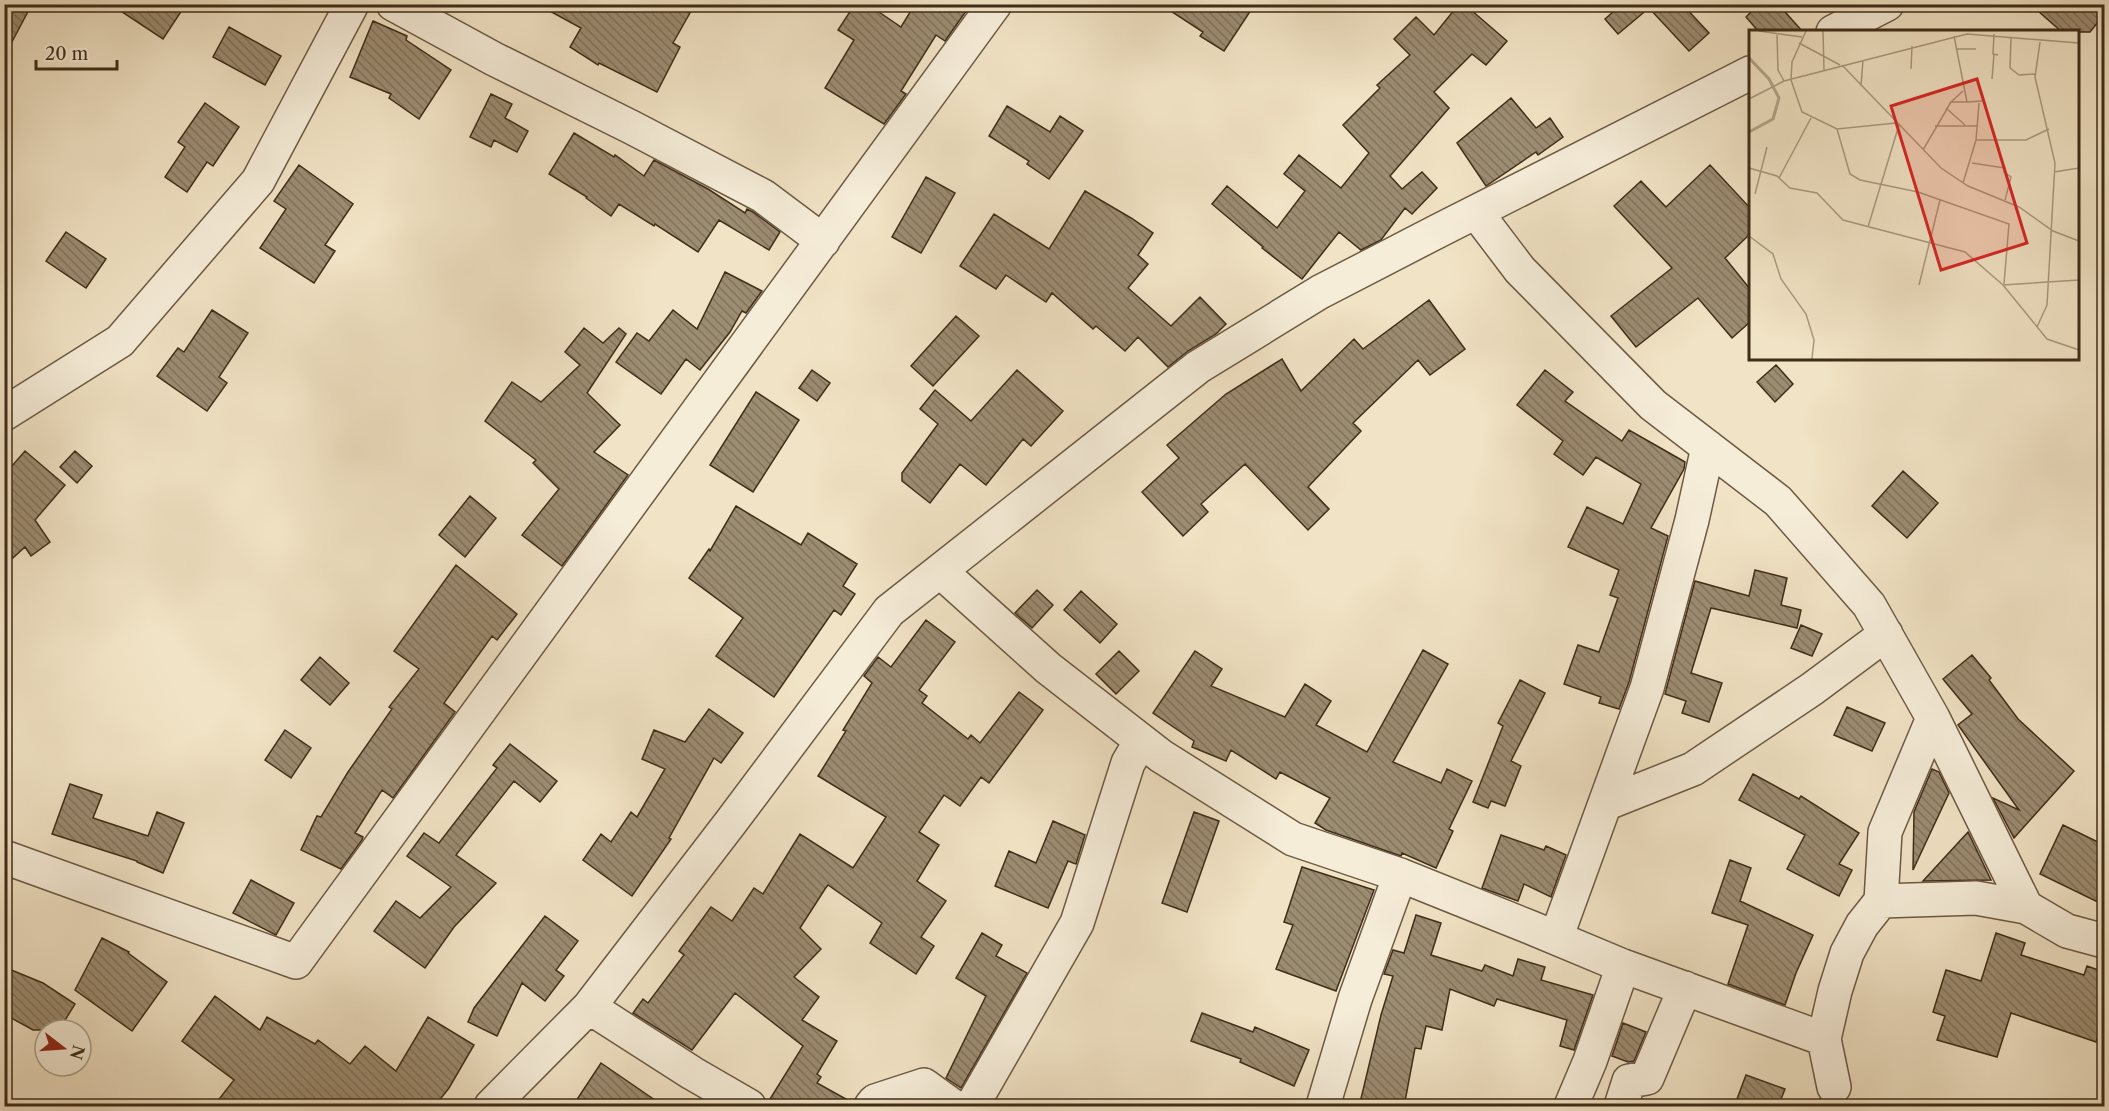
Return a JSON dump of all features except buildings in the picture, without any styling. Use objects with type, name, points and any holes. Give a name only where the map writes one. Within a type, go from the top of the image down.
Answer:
[{"type":"street","points":[[4,414],[120,341],[258,181],[352,4]]},
{"type":"street","points":[[393,4],[494,59],[763,196],[823,241]]},
{"type":"street","points":[[4,857],[296,962],[995,4]]},
{"type":"street","points":[[1837,19],[1884,5]]},
{"type":"street","points":[[491,1107],[589,1007],[889,611],[1198,367],[1320,292],[1749,74]]},
{"type":"street","points":[[1476,212],[1520,270],[1653,405],[1779,501],[1869,605],[1934,718],[2026,907]]},
{"type":"street","points":[[1556,938],[1647,688],[1692,520],[1708,447]]},
{"type":"street","points":[[940,571],[1048,668],[1141,741],[1293,839],[1400,875],[1623,966],[1824,1039]]},
{"type":"street","points":[[1605,804],[1693,769],[1812,689],[1886,634]]},
{"type":"street","points":[[1834,1087],[1824,1039],[1835,990],[1847,953],[1862,925],[1881,901],[1886,832],[1934,718]]},
{"type":"street","points":[[972,1107],[1077,923],[1128,763],[1141,741]]},
{"type":"street","points":[[1323,1107],[1356,999],[1400,875]]},
{"type":"street","points":[[1881,901],[1976,898],[2026,907],[2067,930],[2104,941]]},
{"type":"street","points":[[1571,1107],[1590,1062],[1623,966]]},
{"type":"street","points":[[1621,1107],[1629,1081],[1647,1078],[1685,988]]},
{"type":"street","points":[[589,1007],[749,1107]]},
{"type":"street","points":[[871,1107],[875,1101],[924,1085],[953,1107]]}]
